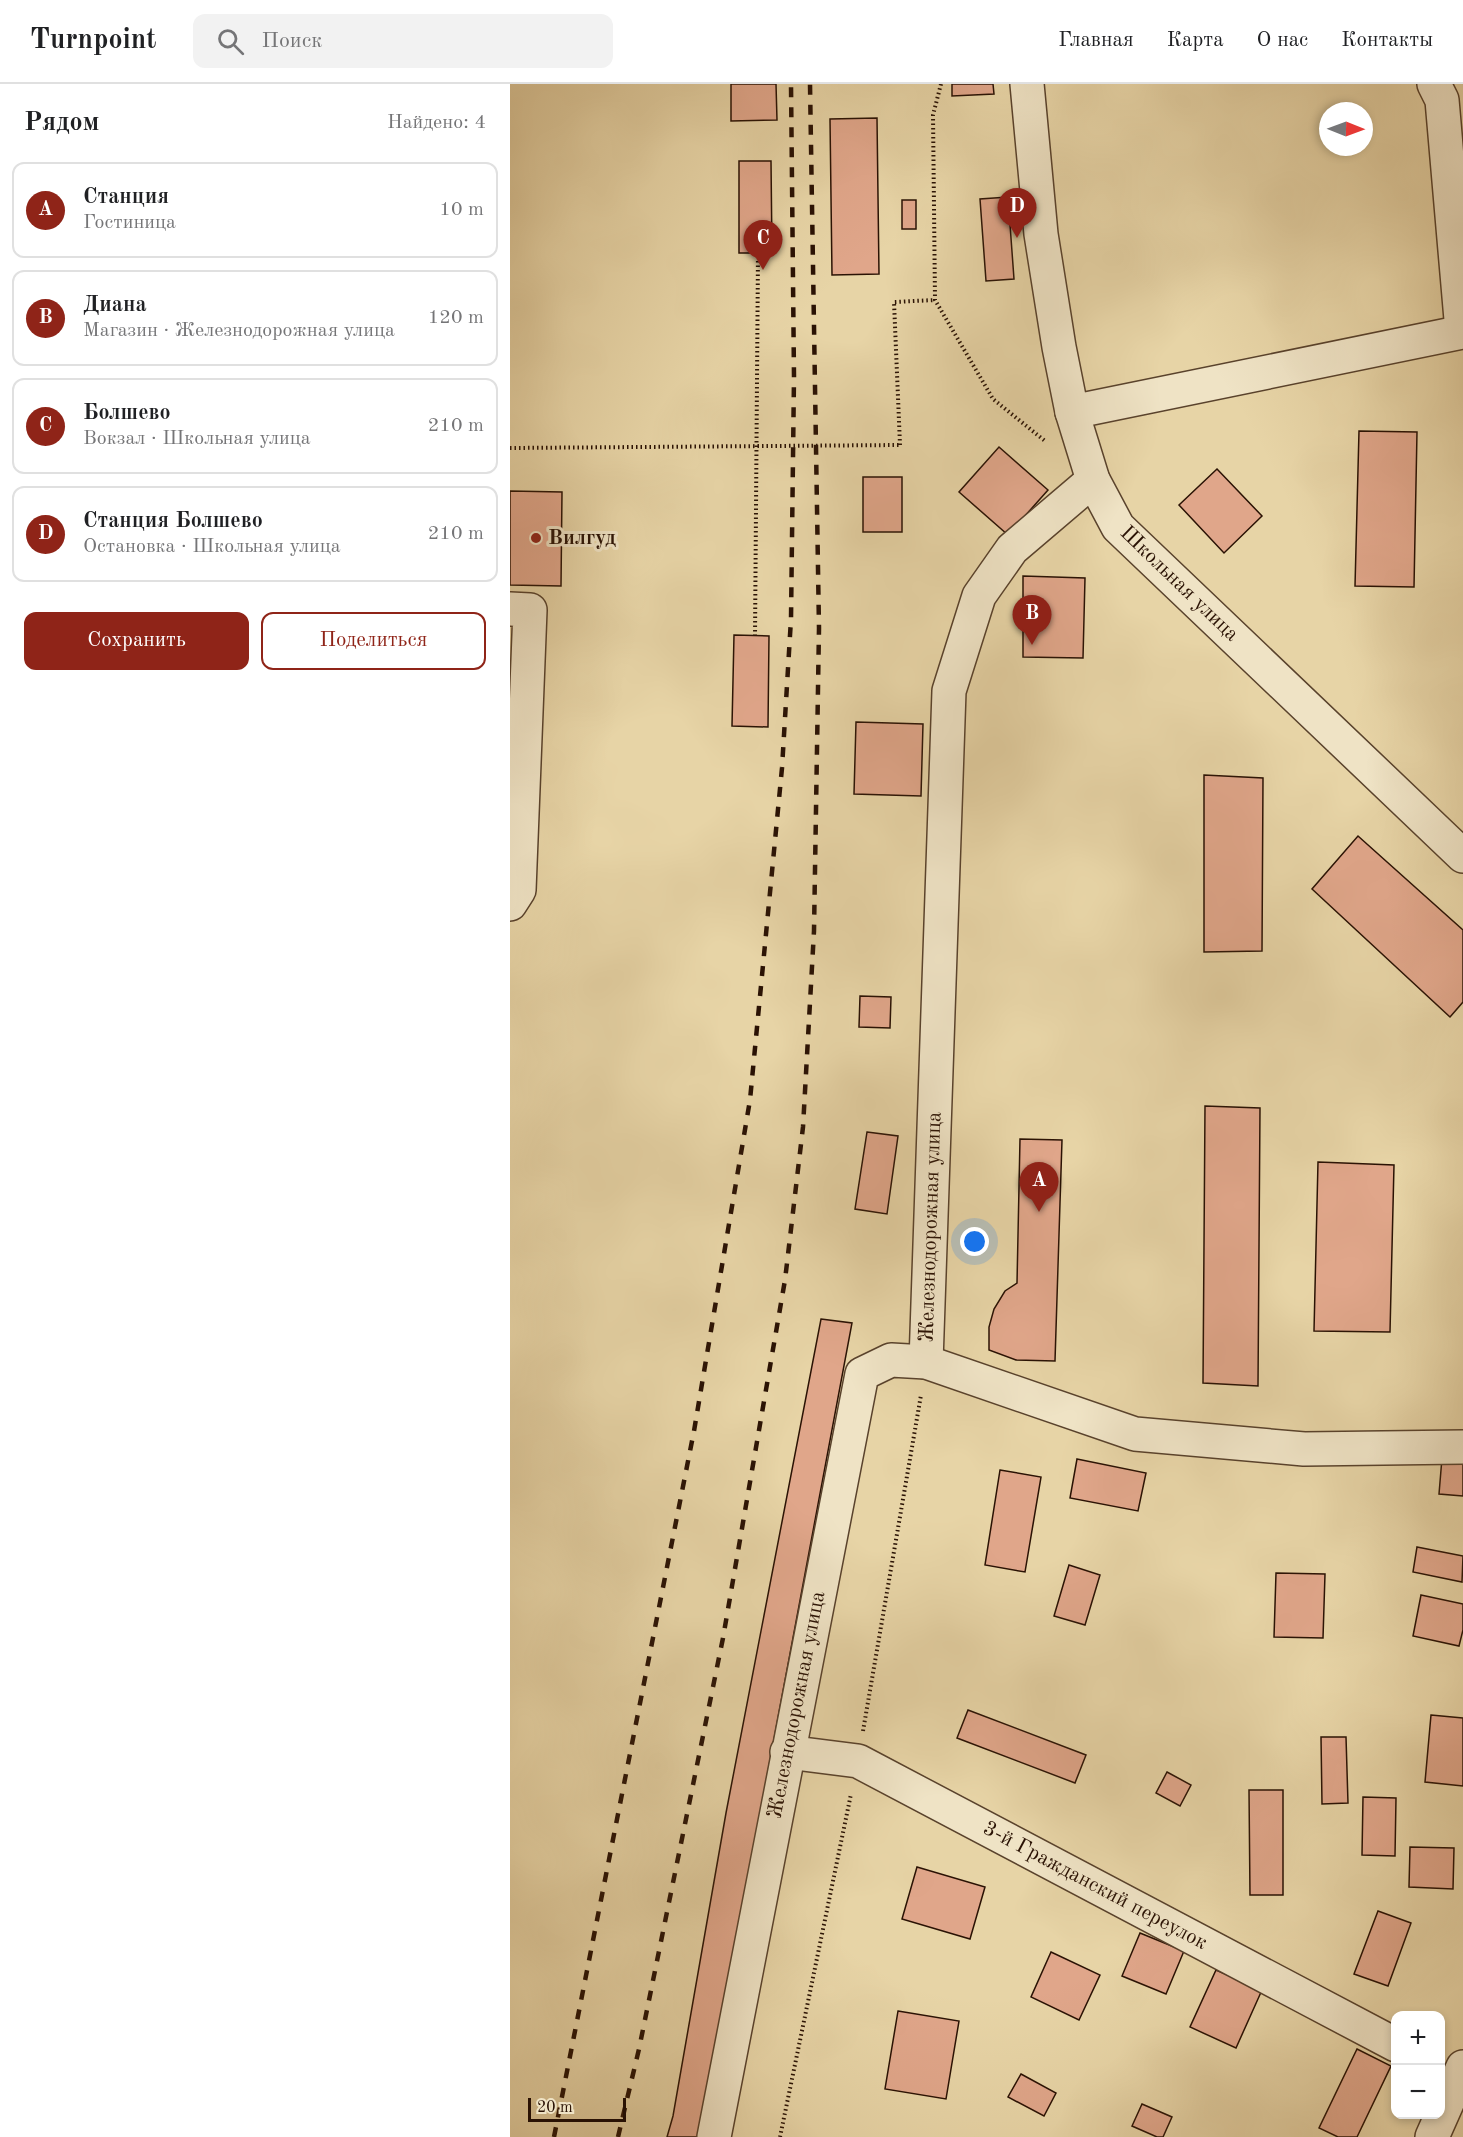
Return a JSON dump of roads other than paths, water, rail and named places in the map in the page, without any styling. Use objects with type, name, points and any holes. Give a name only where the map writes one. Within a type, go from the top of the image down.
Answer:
[{"type":"street","name":"Школьная улица","points":[[1027,84],[1041,234],[1072,412],[1093,480],[1118,527],[1463,856]]},
{"type":"street","points":[[1072,412],[1462,332],[1442,100],[1434,84]]},
{"type":"street","name":"Железнодорожная улица","points":[[714,2137],[862,1374],[891,1360],[926,1362],[949,691],[979,596],[1012,549],[1093,480]]},
{"type":"street","points":[[510,609],[530,610],[519,890],[510,904]]},
{"type":"street","points":[[926,1362],[1136,1434],[1304,1449],[1463,1446]]},
{"type":"street","name":"3-й Гражданский переулок","points":[[787,1752],[858,1761],[1391,2043]]},
{"type":"street","points":[[1432,2137],[1456,2073]]},
{"type":"railway","points":[[554,2137],[694,1431],[750,1100],[782,768],[791,619],[794,377],[791,84]]},
{"type":"railway","points":[[618,2137],[639,2049],[723,1638],[785,1280],[803,1127],[814,931],[819,628],[810,84]]},
{"type":"place","name":"Станция Болшево","points":[[1017,238]]},
{"type":"place","name":"Болшево","points":[[763,270]]},
{"type":"place","name":"Вилгуд","points":[[536,538]]},
{"type":"place","name":"Диана","points":[[1032,645]]},
{"type":"place","name":"Станция","points":[[1039,1212]]}]
